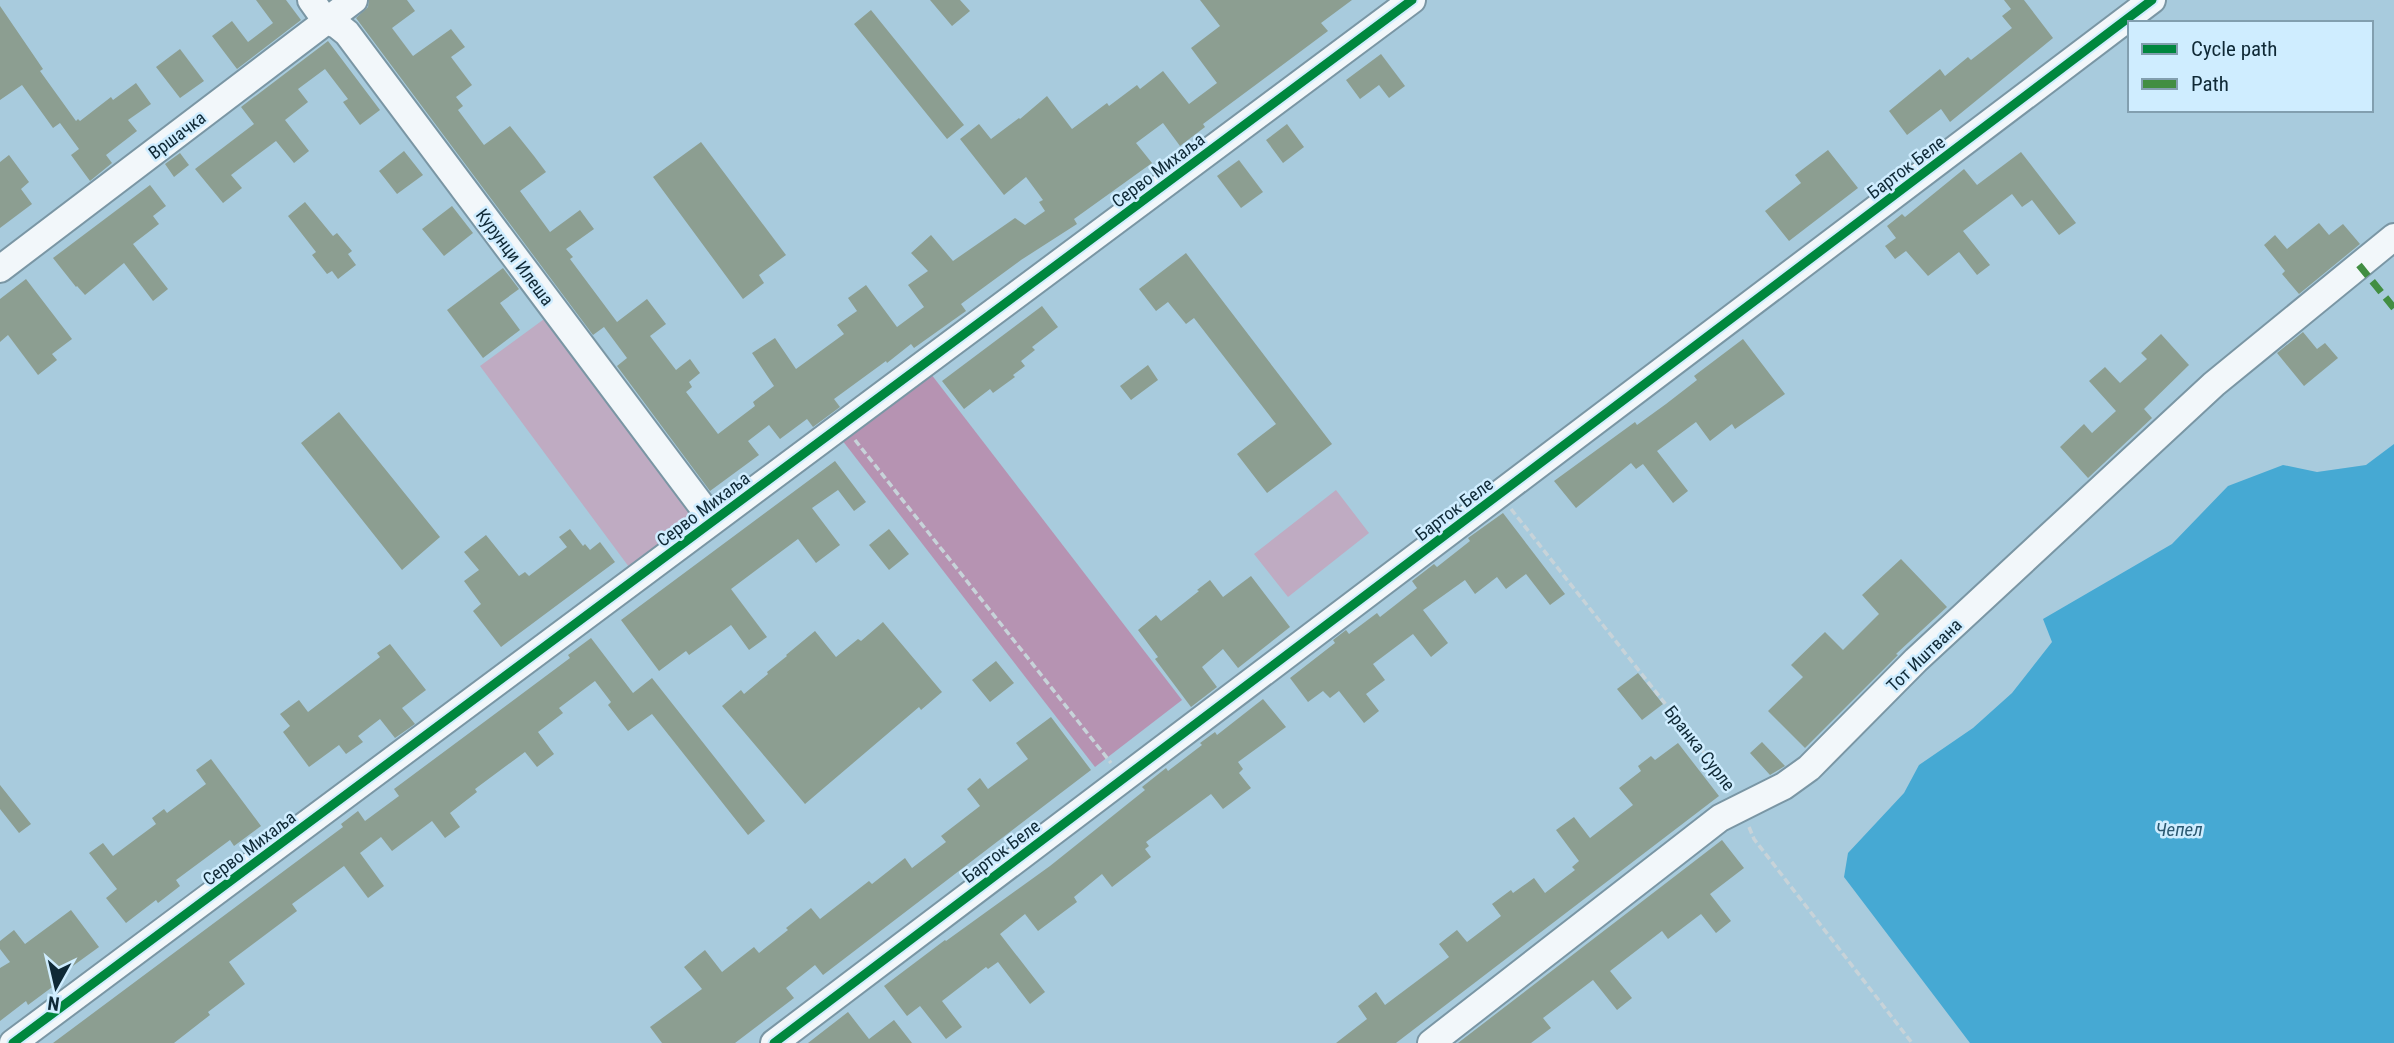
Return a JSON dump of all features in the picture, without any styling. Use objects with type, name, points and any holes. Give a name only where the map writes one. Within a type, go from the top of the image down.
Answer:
[{"type":"street","name":"Вршачка","points":[[0,269],[318,10],[354,0]]},
{"type":"street","name":"Серво Михаља","points":[[13,1043],[1412,0]]},
{"type":"street","name":"Барток Беле","points":[[774,1043],[2152,0]]},
{"type":"street","name":"Курунци Илеша","points":[[318,10],[347,33],[713,521]]},
{"type":"street","name":"Тот Иштвана","points":[[1431,1043],[1720,818],[1783,786],[1809,768],[1916,660],[2214,384],[2394,237]]},
{"type":"path","points":[[843,424],[1124,779]]},
{"type":"shaded area","points":[[551,314],[701,514],[629,567],[480,366]]},
{"type":"shaded area","points":[[931,374],[1182,700],[1095,767],[842,440]]},
{"type":"shaded area","points":[[1336,490],[1369,533],[1288,597],[1254,554]]},
{"type":"water","name":"Чепел","points":[[2394,444],[2394,1043],[1970,1043],[1844,877],[1848,853],[1904,793],[1919,765],[1973,728],[2012,693],[2052,642],[2043,619],[2172,544],[2228,486],[2283,465],[2317,472],[2366,465]]},
{"type":"building","points":[[256,0],[286,0],[301,20],[237,69],[212,36],[232,21],[248,42],[273,23]]},
{"type":"building","points":[[369,0],[407,0],[415,11],[392,28],[413,56],[451,29],[465,47],[451,57],[472,85],[456,97],[463,106],[458,110],[484,145],[510,126],[534,156],[546,172],[520,191],[550,232],[580,210],[594,229],[566,249],[573,257],[570,259],[617,322],[647,299],[666,324],[650,336],[676,370],[690,359],[700,373],[689,382],[692,387],[686,392],[718,434],[755,406],[753,402],[774,386],[752,353],[775,338],[796,369],[844,334],[837,325],[857,311],[848,298],[866,285],[897,327],[924,307],[908,285],[928,271],[911,253],[931,235],[953,261],[1015,218],[1025,225],[1045,211],[1039,202],[1043,200],[1026,177],[1004,195],[960,139],[979,124],[991,139],[1047,96],[1072,129],[1107,103],[1109,106],[1137,85],[1140,89],[1163,71],[1189,104],[1217,83],[1191,48],[1220,26],[1200,0],[1352,0],[1321,23],[1328,31],[1203,124],[1205,127],[1180,146],[1163,123],[1136,143],[1152,163],[1074,219],[1077,224],[1021,260],[961,304],[966,311],[914,348],[911,344],[834,399],[840,407],[813,427],[807,419],[780,439],[769,425],[748,441],[759,455],[710,491],[617,366],[627,358],[604,327],[593,335],[356,18],[368,7]]},
{"type":"building","points":[[930,0],[960,0],[970,11],[952,26]]},
{"type":"building","points":[[2004,0],[2024,0],[2053,38],[1950,122],[1941,109],[1907,135],[1889,111],[1940,69],[1945,76],[1968,57],[1971,60],[2012,28],[2002,16],[2011,9]]},
{"type":"building","points":[[0,6],[43,69],[40,71],[76,121],[80,121],[111,97],[113,100],[136,83],[151,104],[128,120],[137,131],[106,155],[112,163],[90,181],[71,155],[79,149],[60,123],[53,128],[22,85],[0,100]]},
{"type":"building","points":[[871,10],[964,125],[947,139],[854,24]]},
{"type":"building","points":[[328,41],[380,110],[360,125],[343,102],[348,99],[325,69],[298,89],[308,102],[285,120],[309,151],[294,163],[276,141],[231,175],[242,188],[223,203],[195,169],[254,124],[241,107]]},
{"type":"building","points":[[180,49],[204,81],[180,98],[156,67]]},
{"type":"building","points":[[1381,54],[1405,86],[1389,98],[1379,85],[1360,99],[1346,80]]},
{"type":"building","points":[[1287,124],[1304,147],[1283,163],[1266,140]]},
{"type":"building","points":[[701,142],[786,255],[759,275],[764,283],[743,299],[653,177]]},
{"type":"building","points":[[1828,150],[1858,188],[1789,241],[1765,211],[1801,183],[1795,175]]},
{"type":"building","points":[[404,151],[423,175],[397,194],[379,171]]},
{"type":"building","points":[[2021,152],[2076,223],[2059,235],[2032,200],[2022,207],[2012,194],[1963,231],[1990,265],[1977,275],[1959,252],[1928,276],[1906,251],[1895,259],[1885,246],[1896,238],[1887,226],[1902,214],[1905,217],[1964,169],[1977,185]]},
{"type":"building","points":[[180,153],[189,165],[174,177],[165,164]]},
{"type":"building","points":[[9,155],[29,182],[21,189],[32,204],[0,228],[0,162]]},
{"type":"building","points":[[1239,160],[1263,192],[1241,208],[1217,176]]},
{"type":"building","points":[[150,185],[166,206],[153,216],[159,224],[133,244],[168,289],[153,301],[124,263],[85,295],[53,258]]},
{"type":"building","points":[[305,202],[333,236],[337,233],[352,251],[348,254],[356,265],[338,279],[332,271],[327,274],[312,255],[316,252],[288,216]]},
{"type":"building","points":[[452,206],[473,233],[444,256],[422,229]]},
{"type":"building","points":[[2319,223],[2329,235],[2343,224],[2360,244],[2299,294],[2282,274],[2285,271],[2264,245],[2275,235],[2287,249]]},
{"type":"building","points":[[1186,253],[1332,444],[1267,493],[1237,454],[1276,424],[1194,318],[1186,324],[1168,302],[1156,311],[1139,289]]},
{"type":"building","points":[[503,268],[519,289],[500,303],[520,330],[483,358],[447,310]]},
{"type":"building","points":[[26,279],[72,339],[52,354],[57,360],[38,375],[8,335],[0,342],[0,299]]},
{"type":"building","points":[[1042,306],[1058,327],[1032,347],[1035,350],[1021,361],[1025,366],[1013,375],[1015,377],[993,393],[990,389],[964,409],[942,381]]},
{"type":"building","points":[[2303,332],[2317,349],[2325,343],[2338,358],[2304,386],[2277,353]]},
{"type":"building","points":[[2161,334],[2189,365],[2144,409],[2152,418],[2088,478],[2060,447],[2084,424],[2092,433],[2116,411],[2089,381],[2105,367],[2120,383],[2147,359],[2141,353]]},
{"type":"building","points":[[1743,339],[1785,394],[1735,429],[1732,424],[1710,441],[1696,422],[1657,451],[1688,491],[1673,503],[1643,464],[1636,469],[1631,463],[1576,508],[1554,481],[1635,422],[1637,425],[1666,404],[1697,380],[1694,376]]},
{"type":"building","points":[[1148,365],[1158,380],[1131,400],[1120,386]]},
{"type":"building","points":[[339,412],[440,537],[402,570],[301,443]]},
{"type":"building","points":[[835,461],[866,502],[854,511],[838,490],[812,508],[840,545],[816,563],[798,539],[731,589],[767,637],[749,650],[731,625],[689,655],[686,651],[659,671],[621,620]]},
{"type":"building","points":[[1503,513],[1565,594],[1550,605],[1526,574],[1506,589],[1497,577],[1475,594],[1465,580],[1423,610],[1448,643],[1431,657],[1413,634],[1373,664],[1385,680],[1366,694],[1379,711],[1364,723],[1339,691],[1330,698],[1323,691],[1308,702],[1290,678],[1335,643],[1333,640],[1346,630],[1349,634],[1377,613],[1380,617],[1417,588],[1412,581],[1434,564],[1437,567],[1470,541],[1468,538]]},
{"type":"building","points":[[570,529],[583,546],[585,544],[590,550],[600,542],[615,562],[501,647],[473,611],[481,604],[464,581],[479,570],[464,552],[486,535],[519,576],[525,572],[529,576],[567,547],[559,537]]},
{"type":"building","points":[[889,529],[909,554],[889,570],[869,545]]},
{"type":"building","points":[[1901,559],[1947,607],[1896,654],[1898,655],[1805,748],[1768,711],[1803,677],[1791,665],[1825,632],[1843,650],[1879,614],[1862,595]]},
{"type":"building","points":[[1251,576],[1290,627],[1238,668],[1223,649],[1202,667],[1217,687],[1191,707],[1155,659],[1158,657],[1138,630],[1156,615],[1161,621],[1210,580],[1223,597]]},
{"type":"building","points":[[883,622],[942,692],[921,710],[919,707],[805,804],[722,706],[741,690],[744,694],[815,631],[836,657]]},
{"type":"building","points":[[591,638],[633,693],[652,678],[765,821],[748,835],[652,714],[628,731],[608,705],[611,702],[595,681],[559,708],[563,713],[538,732],[554,754],[537,767],[525,752],[475,789],[477,792],[450,813],[460,827],[445,838],[432,821],[392,851],[381,837],[360,853],[384,886],[368,898],[344,866],[292,904],[297,911],[229,962],[245,984],[208,1012],[210,1015],[174,1043],[53,1043],[343,827],[341,824],[358,811],[365,821],[399,796],[394,789],[570,658],[568,655]]},
{"type":"building","points":[[390,644],[426,690],[402,708],[415,724],[395,738],[380,719],[358,736],[363,742],[346,754],[339,745],[309,767],[283,732],[290,726],[280,714],[299,700],[308,712],[380,657],[377,653]]},
{"type":"building","points":[[996,661],[1014,683],[990,702],[972,680]]},
{"type":"building","points":[[1638,673],[1663,704],[1642,720],[1617,689]]},
{"type":"building","points":[[1263,699],[1286,727],[1238,762],[1243,769],[1239,773],[1251,788],[1223,809],[1211,794],[1146,842],[1149,846],[1145,849],[1151,857],[1112,887],[1102,874],[1074,897],[1077,902],[1038,931],[1025,914],[1000,934],[1045,992],[1030,1004],[998,962],[988,969],[986,967],[942,1001],[962,1027],[946,1039],[920,1006],[907,1016],[884,986],[1050,866],[1145,790],[1142,787],[1166,768],[1168,771],[1202,745],[1200,743],[1215,732],[1217,735]]},
{"type":"building","points":[[1051,717],[1091,770],[823,975],[815,965],[786,988],[794,998],[735,1043],[662,1043],[650,1027],[702,989],[684,967],[705,950],[722,972],[754,947],[759,953],[811,908],[820,919],[869,881],[872,884],[905,858],[912,868],[946,842],[941,836],[980,806],[967,789],[980,778],[988,789],[1028,759],[1016,743]]},
{"type":"building","points":[[1762,742],[1785,766],[1770,775],[1750,753]]},
{"type":"building","points":[[1678,743],[1719,796],[1396,1043],[1336,1043],[1367,1019],[1358,1006],[1376,992],[1385,1005],[1449,957],[1439,944],[1457,930],[1467,942],[1501,916],[1492,904],[1511,890],[1513,893],[1534,878],[1545,893],[1575,870],[1572,867],[1579,861],[1556,830],[1574,817],[1590,838],[1633,805],[1619,788],[1641,771],[1638,766],[1651,756],[1655,760]]},
{"type":"building","points":[[211,759],[261,826],[234,846],[230,840],[176,880],[180,886],[126,923],[106,898],[117,889],[89,853],[103,843],[113,856],[156,824],[152,818],[164,809],[167,813],[206,784],[196,770]]},
{"type":"building","points":[[0,785],[31,824],[19,833],[0,809]]},
{"type":"building","points":[[1722,840],[1744,868],[1710,894],[1731,921],[1716,933],[1701,914],[1668,939],[1662,931],[1610,971],[1632,998],[1617,1010],[1593,980],[1543,1018],[1551,1028],[1531,1043],[1458,1043]]},
{"type":"building","points":[[71,910],[99,947],[52,981],[55,985],[28,1005],[26,1001],[0,1021],[0,968],[10,962],[0,949],[0,941],[14,930],[25,944]]},
{"type":"building","points":[[848,1012],[869,1039],[894,1020],[912,1043],[808,1043]]},
{"type":"marked path","points":[[2359,265],[2394,308]]},
{"type":"cycle path","points":[[13,1043],[1412,0]]},
{"type":"cycle path","points":[[774,1043],[2152,0]]}]
